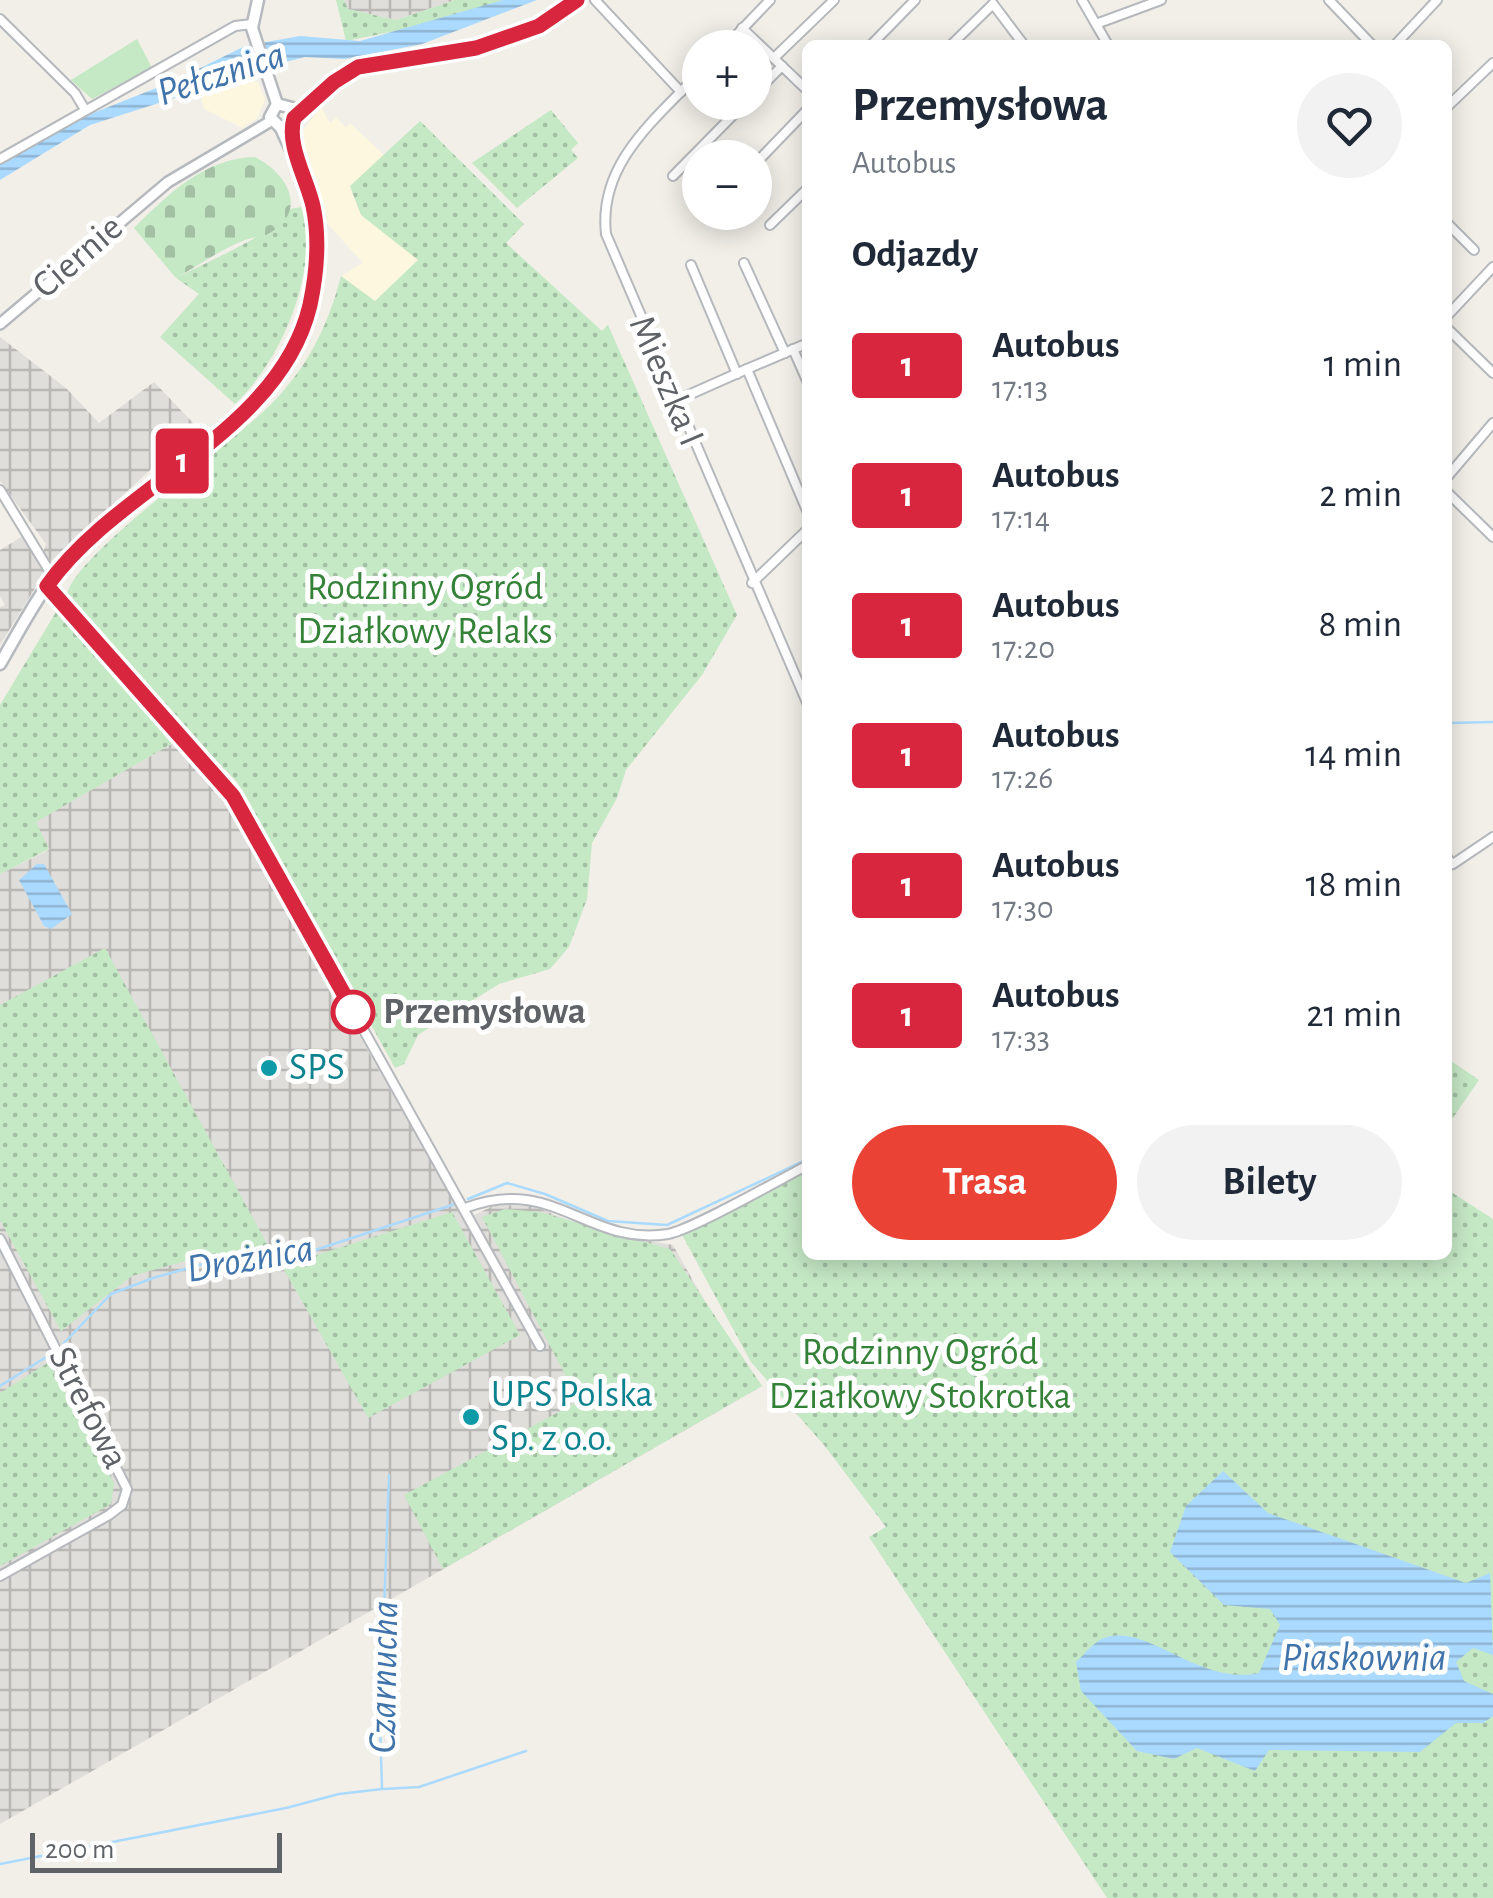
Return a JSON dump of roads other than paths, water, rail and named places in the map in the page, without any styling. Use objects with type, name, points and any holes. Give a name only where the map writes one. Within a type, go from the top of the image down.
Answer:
[{"type":"main road","points":[[0,664],[50,581],[100,528],[252,405],[294,347],[309,308],[317,257],[314,210],[285,123],[283,105],[254,40],[252,24],[258,0]]},
{"type":"main road","points":[[283,105],[270,112],[285,123]]},
{"type":"street","points":[[283,105],[317,96],[358,67],[476,48],[539,26],[578,0]]},
{"type":"street","points":[[595,0],[681,92]]},
{"type":"street","points":[[770,0],[742,28],[802,85]]},
{"type":"street","points":[[774,58],[834,0]]},
{"type":"street","points":[[876,40],[915,0]]},
{"type":"street","points":[[1082,0],[1105,40]]},
{"type":"street","points":[[1096,24],[1162,0]]},
{"type":"street","points":[[1329,0],[1367,40]]},
{"type":"street","points":[[1400,40],[1436,0]]},
{"type":"street","points":[[956,40],[991,2],[1020,40]]},
{"type":"street","points":[[0,19],[75,93],[84,108]]},
{"type":"street","points":[[0,159],[84,108],[235,26],[252,24]]},
{"type":"street","points":[[1452,102],[1493,64]]},
{"type":"street","points":[[772,76],[782,66]]},
{"type":"street","name":"Mieszka I","points":[[681,92],[619,161],[606,190],[604,214],[614,260],[752,583],[802,681]]},
{"type":"street","name":"Ciernie","points":[[0,324],[156,190],[285,123],[317,96]]},
{"type":"street","points":[[772,147],[802,116]]},
{"type":"street","points":[[673,176],[728,120]]},
{"type":"street","points":[[772,224],[802,194]]},
{"type":"street","points":[[1452,228],[1474,250]]},
{"type":"street","points":[[744,263],[802,373]]},
{"type":"street","points":[[690,266],[736,374]]},
{"type":"street","points":[[1452,310],[1493,267]]},
{"type":"street","points":[[1452,334],[1493,373]]},
{"type":"street","points":[[674,401],[802,345]]},
{"type":"street","points":[[747,369],[802,499]]},
{"type":"street","points":[[1452,471],[1493,423]]},
{"type":"street","points":[[0,490],[50,581],[233,796],[540,1346]]},
{"type":"street","points":[[1452,497],[1493,538]]},
{"type":"street","points":[[752,583],[802,535]]},
{"type":"street","points":[[1452,863],[1493,837]]},
{"type":"street","points":[[465,1208],[524,1196],[618,1231],[672,1234],[802,1168]]},
{"type":"street","name":"Strefowa","points":[[0,1240],[128,1489],[122,1505],[109,1515],[0,1576]]},
{"type":"water","name":"Pełcznica","points":[[503,0],[537,0],[422,44],[345,59],[305,57],[234,75],[234,79],[90,125],[0,180],[0,164],[73,121],[174,81],[245,46],[300,36],[360,41]]},
{"type":"water","points":[[37,864],[44,864],[72,914],[51,929],[44,926],[19,880]]},
{"type":"water","name":"Piaskownia","points":[[1223,1471],[1268,1513],[1466,1583],[1490,1573],[1493,1655],[1473,1648],[1456,1662],[1464,1681],[1493,1694],[1493,1716],[1483,1723],[1456,1723],[1420,1752],[1269,1750],[1255,1771],[1197,1748],[1174,1759],[1137,1751],[1081,1691],[1076,1662],[1094,1644],[1107,1637],[1141,1639],[1216,1671],[1237,1675],[1259,1673],[1280,1625],[1270,1609],[1224,1605],[1170,1552],[1186,1506]]},
{"type":"waterway","name":"Drożnica","points":[[1452,723],[1493,722]]},
{"type":"waterway","name":"Drożnica","points":[[468,1199],[507,1183],[545,1194],[608,1221],[667,1225],[802,1162]]},
{"type":"waterway","name":"Drożnica","points":[[64,1343],[111,1294],[153,1278],[210,1262],[285,1260],[455,1204]]},
{"type":"waterway","name":"Drożnica","points":[[0,1386],[51,1354]]},
{"type":"waterway","name":"Czarnucha","points":[[0,1864],[339,1794],[382,1789],[380,1721],[389,1475]]},
{"type":"waterway","points":[[384,1789],[419,1787],[526,1751]]},
{"type":"place","name":"Przemysłowa","points":[[353,1012]]},
{"type":"place","name":"SPS","points":[[269,1068]]},
{"type":"place","name":"UPS Polska Sp. z o.o.","points":[[471,1417]]},
{"type":"park label","name":"Rodzinny Ogród Działkowy Relaks","points":[[425,610]]},
{"type":"park label","name":"Rodzinny Ogród Działkowy Stokrotka","points":[[920,1375]]}]
